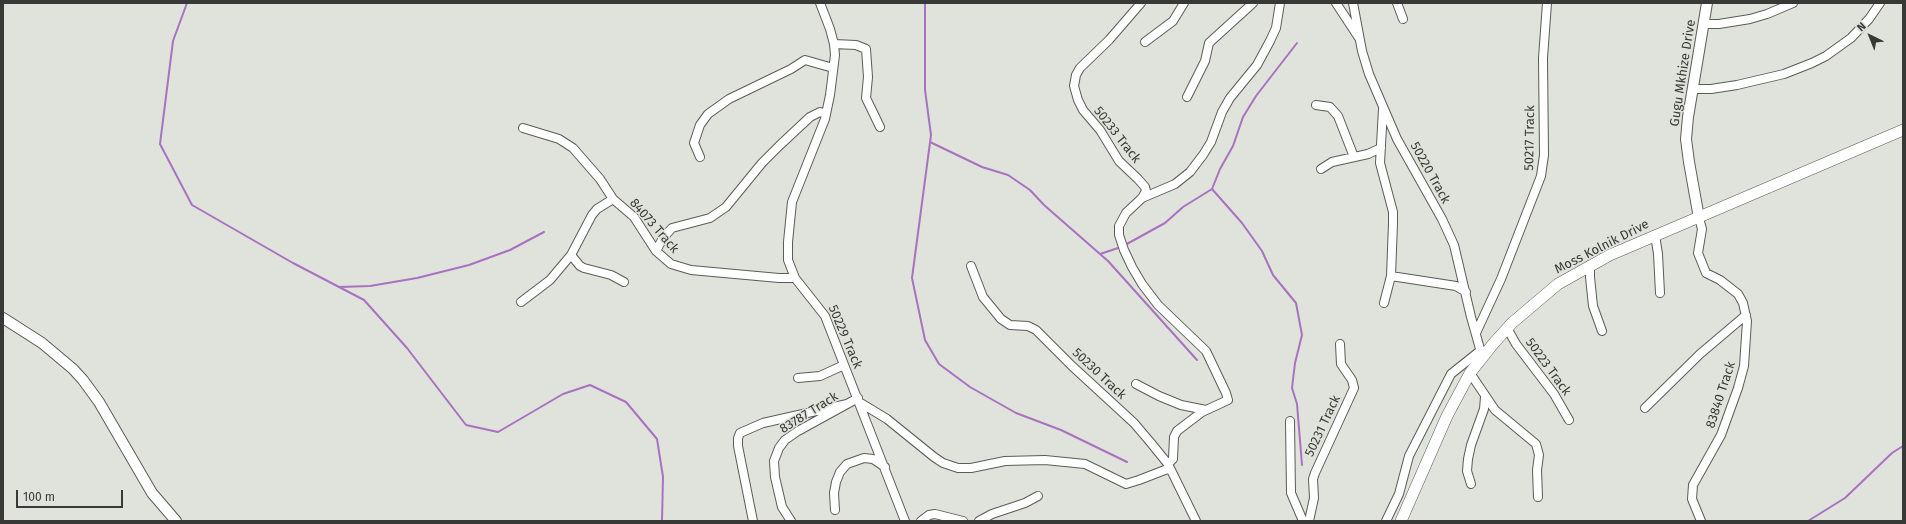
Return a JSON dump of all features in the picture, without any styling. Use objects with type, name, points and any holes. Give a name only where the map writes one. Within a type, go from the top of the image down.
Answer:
[{"type":"main road","name":"Moss Kolnik Drive","points":[[1401,521],[1447,416],[1481,353],[1558,284],[1590,265],[1655,235],[1699,218],[1903,130]]},
{"type":"street","name":"50229 Track","points":[[820,3],[834,44],[833,68],[826,114],[797,187],[790,210],[788,260],[795,278],[822,311],[885,467],[905,521]]},
{"type":"street","name":"50233 Track","points":[[1141,3],[1109,40],[1080,68],[1076,75],[1074,86],[1083,110],[1100,130],[1119,161],[1143,184],[1146,191],[1142,198]]},
{"type":"street","points":[[1146,42],[1173,21],[1184,3]]},
{"type":"street","points":[[1187,97],[1204,61],[1209,43],[1253,3]]},
{"type":"street","points":[[858,400],[887,419],[934,457],[943,463],[958,468],[971,468],[1005,461],[1046,460],[1085,464],[1126,484],[1169,466],[1174,457],[1173,441],[1175,433],[1185,423],[1206,410],[1228,400],[1221,380],[1206,351],[1158,305],[1142,284],[1124,250],[1119,236],[1120,223],[1126,214],[1142,198],[1175,184],[1190,172],[1203,155],[1211,142],[1222,112],[1230,98],[1257,65],[1270,41],[1276,28],[1280,3]]},
{"type":"street","points":[[1336,3],[1360,39]]},
{"type":"street","name":"50220 Track","points":[[1353,3],[1369,74],[1383,108],[1450,235],[1457,254],[1481,353]]},
{"type":"street","points":[[1397,3],[1403,19]]},
{"type":"street","name":"50217 Track","points":[[1476,333],[1501,279],[1541,176],[1544,155],[1543,58],[1547,3]]},
{"type":"street","name":"Gugu Mkhize Drive","points":[[1699,218],[1688,162],[1686,138],[1707,3]]},
{"type":"street","points":[[1704,24],[1719,24],[1756,17],[1793,3]]},
{"type":"street","points":[[1693,90],[1711,89],[1784,74],[1812,63],[1832,52],[1851,38],[1869,19],[1880,3]]},
{"type":"street","points":[[834,44],[856,45],[866,49],[868,56],[866,98],[880,127]]},
{"type":"street","points":[[700,158],[694,143],[700,125],[708,114],[729,99],[786,72],[805,60],[833,68]]},
{"type":"street","points":[[1316,105],[1330,108],[1338,116],[1354,157]]},
{"type":"street","points":[[1383,108],[1380,162],[1393,212],[1391,276],[1384,303]]},
{"type":"street","points":[[656,251],[663,238],[672,228],[710,218],[726,207],[762,163],[810,117],[820,112],[826,114]]},
{"type":"street","name":"84073 Track","points":[[523,128],[545,134],[568,144],[600,178],[613,198],[634,217],[656,251],[671,264],[682,269],[779,278],[795,278]]},
{"type":"street","points":[[1321,169],[1332,162],[1368,154],[1381,148]]},
{"type":"street","points":[[520,302],[550,280],[571,255],[597,209],[613,198]]},
{"type":"street","name":"83840 Track","points":[[1699,218],[1702,229],[1698,252],[1706,273],[1720,280],[1738,294],[1746,314],[1747,328],[1746,353],[1738,388],[1721,435],[1692,485],[1692,499],[1701,521]]},
{"type":"street","points":[[1655,235],[1658,254],[1660,293]]},
{"type":"street","points":[[571,255],[580,266],[612,275],[624,282]]},
{"type":"street","points":[[1590,265],[1593,306],[1602,331]]},
{"type":"street","name":"50230 Track","points":[[971,266],[983,297],[1001,319],[1010,325],[1028,326],[1036,330],[1072,366],[1134,423],[1169,466],[1196,521]]},
{"type":"street","points":[[1391,276],[1456,286],[1466,292]]},
{"type":"street","points":[[1645,408],[1700,354],[1746,314]]},
{"type":"street","points":[[3,318],[42,343],[73,369],[83,380],[99,402],[152,493],[176,521]]},
{"type":"street","name":"50223 Track","points":[[1508,328],[1516,344],[1554,394],[1569,420]]},
{"type":"street","name":"50231 Track","points":[[1309,521],[1313,505],[1315,473],[1354,388],[1352,380],[1341,364],[1340,344]]},
{"type":"street","points":[[1386,521],[1399,494],[1409,456],[1451,374],[1481,353]]},
{"type":"street","points":[[798,378],[820,376],[844,365]]},
{"type":"street","points":[[1470,373],[1494,410],[1536,444],[1539,455],[1537,470],[1538,497]]},
{"type":"street","points":[[1136,384],[1181,405],[1206,410]]},
{"type":"street","points":[[1471,484],[1467,471],[1470,445],[1484,409],[1485,396]]},
{"type":"street","name":"83787 Track","points":[[790,521],[782,507],[776,482],[774,461],[779,448],[785,440],[798,431],[847,404],[858,400]]},
{"type":"street","points":[[753,521],[738,446],[738,438],[740,433],[763,424],[847,404]]},
{"type":"street","points":[[1290,421],[1291,493],[1302,521]]},
{"type":"street","points":[[835,510],[834,493],[836,482],[840,472],[847,464],[864,458],[873,459],[885,467]]},
{"type":"street","points":[[979,521],[992,514],[1025,503],[1038,496]]},
{"type":"street","points":[[921,521],[929,515],[935,514],[963,521]]},
{"type":"waterway","points":[[187,3],[173,41],[160,144],[192,205],[293,263],[364,300],[407,348],[466,425],[498,432],[563,394],[590,385],[626,402],[657,439],[663,477],[662,521]]},
{"type":"waterway","points":[[925,3],[925,90],[931,135],[912,278],[925,340],[939,364],[970,387],[1016,413],[1061,430],[1127,462]]},
{"type":"waterway","points":[[1125,245],[1165,223],[1183,207],[1212,189],[1220,169],[1233,146],[1243,117],[1256,96],[1297,43]]},
{"type":"waterway","points":[[930,142],[982,167],[1008,175],[1030,190],[1044,205],[1108,261],[1197,360]]},
{"type":"waterway","points":[[1212,189],[1242,223],[1262,251],[1273,275],[1296,303],[1302,335],[1295,363],[1292,388],[1297,404],[1302,465]]},
{"type":"waterway","points":[[339,287],[370,286],[417,278],[469,265],[510,250],[544,232]]},
{"type":"waterway","points":[[1100,254],[1121,247]]},
{"type":"waterway","points":[[1808,521],[1845,498],[1892,453],[1903,446]]}]
